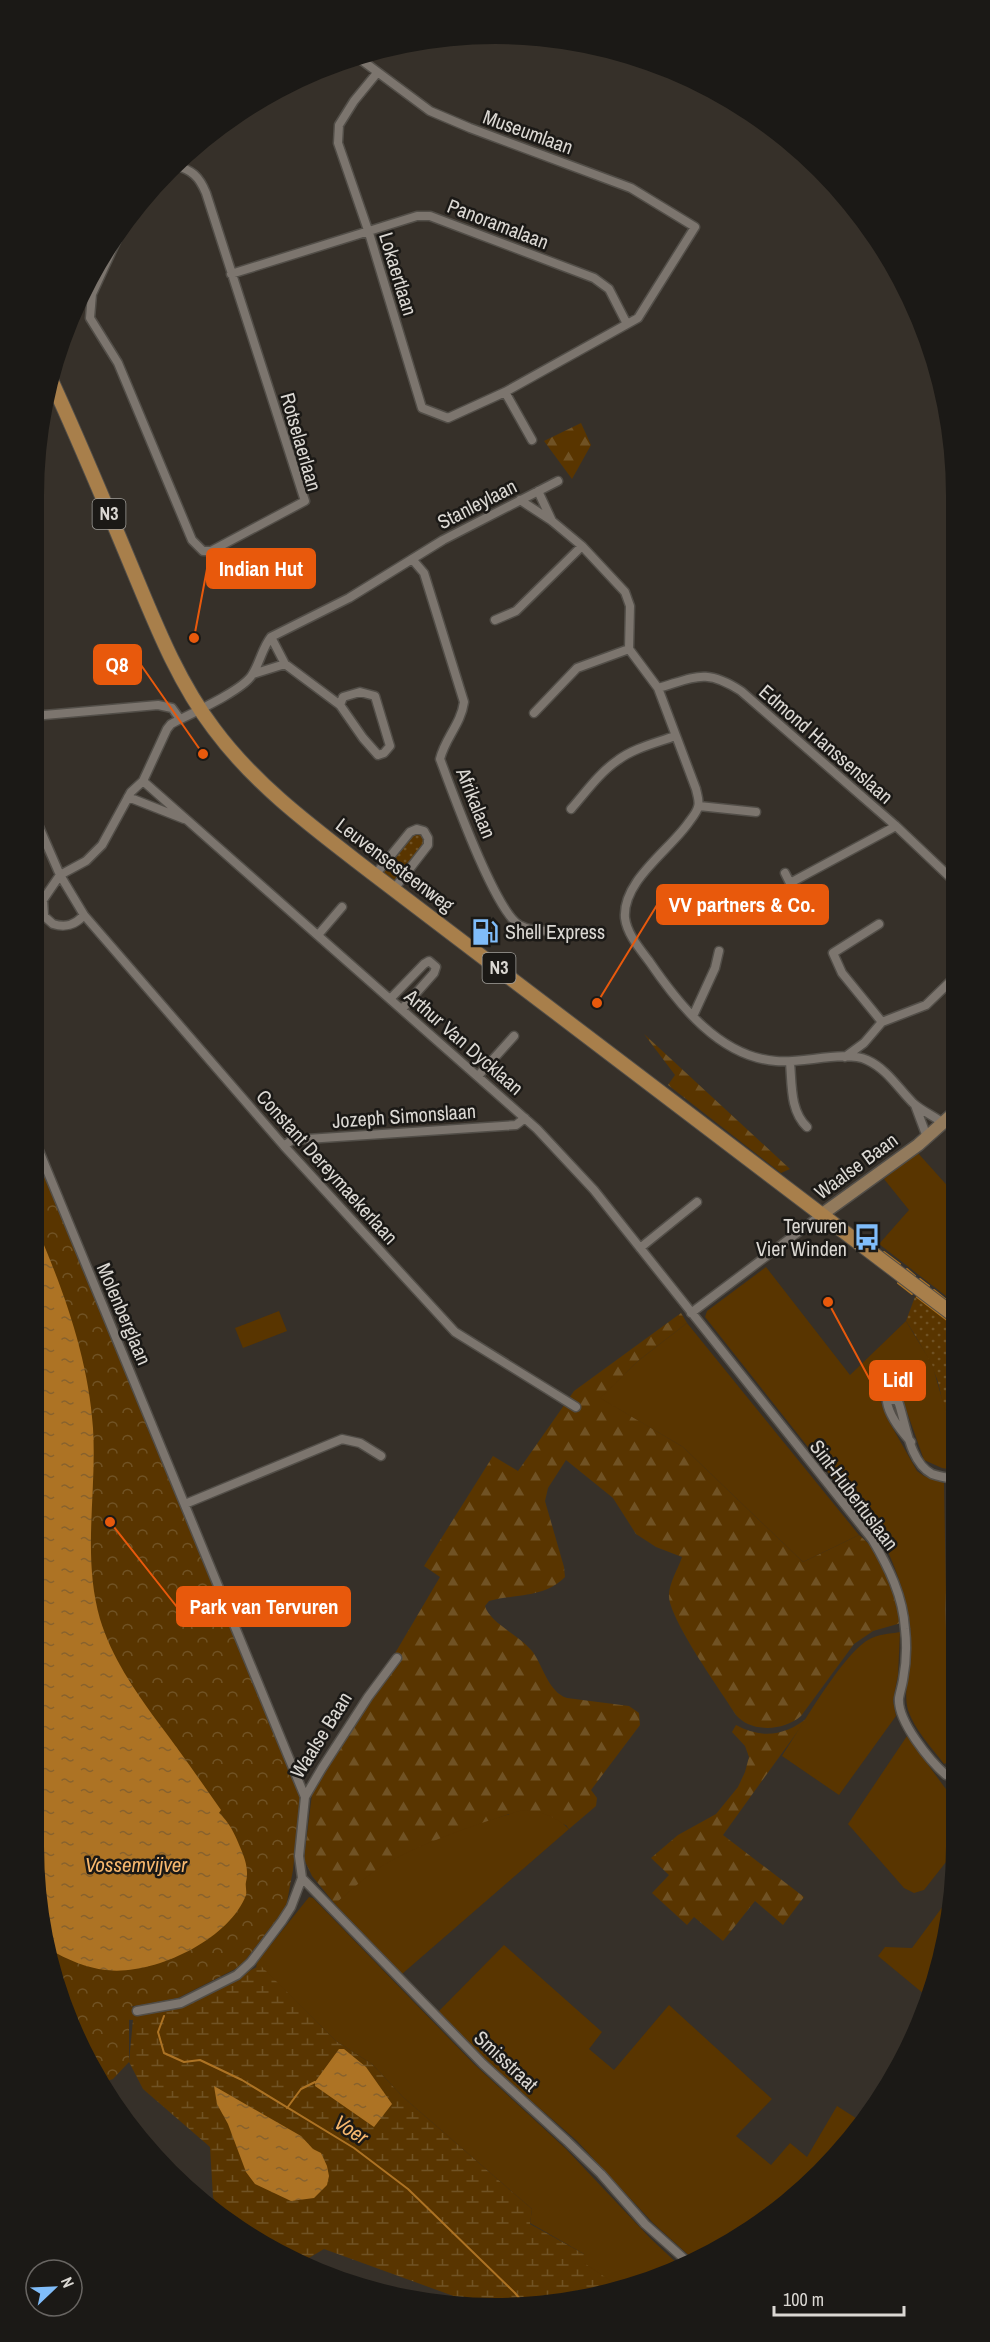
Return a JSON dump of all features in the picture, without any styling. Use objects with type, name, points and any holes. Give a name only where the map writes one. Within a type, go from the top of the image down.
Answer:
[{"type":"main road","name":"Leuvensesteenweg","points":[[56,391],[157,627],[199,709],[228,747],[265,786],[285,805],[375,875],[946,1309]]},
{"type":"street","name":"Museumlaan","points":[[364,63],[430,111],[631,188],[695,226]]},
{"type":"street","name":"Lokaertlaan","points":[[377,73],[354,101],[339,125],[338,142],[369,232],[422,408],[448,418],[506,392],[638,318],[652,299],[695,226]]},
{"type":"street","name":"Rotselaerlaan","points":[[100,276],[89,308],[92,323],[118,363],[192,540],[203,551],[211,551],[305,501],[201,181],[195,173],[184,169]]},
{"type":"street","name":"Panoramalaan","points":[[231,274],[417,216],[430,216],[594,278],[609,289],[627,324]]},
{"type":"street","points":[[506,392],[532,440]]},
{"type":"street","name":"Stanleylaan","points":[[271,637],[349,598],[412,559],[558,480]]},
{"type":"street","points":[[537,491],[552,521]]},
{"type":"street","points":[[520,500],[552,521],[582,546],[625,592],[630,606],[629,649],[658,688],[696,789],[699,806],[683,831],[644,872],[627,897],[626,918],[637,944],[661,979],[693,1016],[711,1032],[748,1056],[790,1062],[845,1058],[866,1059],[889,1075],[915,1104],[944,1123]]},
{"type":"street","points":[[495,620],[516,611],[582,546]]},
{"type":"street","name":"Afrikalaan","points":[[412,559],[424,573],[464,702],[462,715],[442,748],[440,759],[465,825],[498,897],[518,924],[536,930],[551,931]]},
{"type":"street","points":[[253,674],[263,648],[271,637],[285,664],[340,705],[378,755],[384,753],[390,746],[375,696],[360,692],[343,697],[340,705]]},
{"type":"street","points":[[534,713],[577,668],[629,649]]},
{"type":"street","points":[[44,899],[60,875],[86,861],[102,845],[128,797],[143,781],[167,729],[180,719],[241,685],[253,674],[285,664]]},
{"type":"street","name":"Edmond Hanssenslaan","points":[[658,688],[701,676],[724,680],[741,691],[896,826],[946,873]]},
{"type":"street","points":[[44,715],[158,705],[172,708],[180,719]]},
{"type":"street","points":[[572,809],[600,775],[618,759],[675,736]]},
{"type":"street","name":"Arthur Van Dycklaan","points":[[143,781],[525,1118],[570,1163],[691,1313]]},
{"type":"street","name":"Arthur Van Dycklaan","points":[[128,797],[189,822]]},
{"type":"street","points":[[699,806],[756,812]]},
{"type":"street","points":[[790,883],[896,826]]},
{"type":"street","points":[[375,875],[410,832],[417,829],[424,831],[428,838],[428,845],[394,889]]},
{"type":"street","name":"Constant Dereymaekerlaan","points":[[44,838],[60,875],[84,915],[284,1146],[455,1332],[576,1407]]},
{"type":"street","points":[[785,873],[795,893]]},
{"type":"street","points":[[318,935],[342,907]]},
{"type":"street","points":[[44,916],[53,924],[60,926],[77,923],[84,915]]},
{"type":"street","points":[[879,924],[833,953],[842,973],[882,1022]]},
{"type":"street","points":[[693,1016],[715,968],[719,951]]},
{"type":"street","points":[[390,999],[423,964],[433,963],[434,973],[402,1009]]},
{"type":"street","points":[[845,1058],[882,1022],[926,1005],[946,986]]},
{"type":"street","points":[[478,1076],[514,1036]]},
{"type":"street","points":[[864,1042],[866,1059]]},
{"type":"street","points":[[790,1062],[795,1110],[799,1120],[807,1127]]},
{"type":"street","points":[[915,1104],[927,1137]]},
{"type":"street","name":"Jozeph Simonslaan","points":[[284,1146],[292,1140],[516,1125],[525,1118]]},
{"type":"street","name":"Waalse Baan","points":[[691,1313],[944,1123]]},
{"type":"street","name":"Molenberglaan","points":[[44,1163],[306,1797]]},
{"type":"street","points":[[639,1248],[697,1202]]},
{"type":"street","name":"Sint-Hubertuslaan","points":[[691,1313],[872,1539],[886,1562],[896,1587],[905,1629],[904,1679],[899,1697],[901,1713],[904,1722],[935,1765],[946,1775]]},
{"type":"street","points":[[185,1504],[342,1439],[360,1443],[381,1456]]},
{"type":"street","points":[[911,1442],[919,1461],[928,1471],[946,1477]]},
{"type":"street","name":"Waalse Baan","points":[[302,1878],[300,1856],[306,1797],[321,1768],[397,1658]]},
{"type":"street","points":[[137,2011],[180,2003],[237,1975],[251,1962],[291,1907],[302,1878]]},
{"type":"street","name":"Smisstraat","points":[[302,1878],[483,2064],[567,2141],[601,2174],[645,2224],[683,2257]]},
{"type":"green space","points":[[581,423],[591,445],[572,479],[544,441]]},
{"type":"green space","points":[[415,833],[421,833],[425,842],[394,884],[380,874]]},
{"type":"green space","points":[[644,1034],[790,1169],[781,1173],[668,1085],[675,1075]]},
{"type":"green space","points":[[917,1152],[946,1184],[946,1296],[879,1244],[909,1210],[884,1179]]},
{"type":"green space","points":[[44,1175],[300,1796],[293,1870],[286,1907],[241,1966],[178,1998],[129,2007],[129,2062],[109,2080],[90,2047],[67,1992],[52,1935],[44,1877]]},
{"type":"green space","points":[[766,1267],[850,1375],[906,1321],[932,1364],[946,1413],[946,1469],[924,1460],[900,1392],[892,1389],[882,1395],[880,1400],[887,1418],[917,1471],[944,1483],[946,1763],[944,1764],[919,1731],[908,1710],[906,1696],[911,1636],[907,1608],[900,1582],[884,1543],[705,1317],[707,1311]]},
{"type":"green space","points":[[916,1294],[946,1317],[946,1416],[934,1372],[906,1321]]},
{"type":"green space","points":[[279,1311],[287,1331],[243,1348],[235,1328]]},
{"type":"green space","points":[[681,1313],[687,1323],[638,1361],[601,1398],[683,1447],[803,1562],[859,1535],[876,1553],[888,1575],[901,1623],[873,1631],[854,1644],[801,1716],[794,1721],[768,1728],[750,1725],[736,1715],[678,1623],[669,1597],[670,1587],[682,1557],[656,1547],[636,1534],[613,1498],[566,1460],[548,1488],[545,1501],[565,1577],[548,1589],[489,1601],[485,1606],[492,1618],[532,1651],[550,1684],[560,1695],[567,1698],[629,1706],[639,1713],[640,1725],[591,1790],[597,1798],[596,1806],[569,1829],[566,1825],[509,1814],[426,1845],[392,1861],[373,1873],[335,1904],[312,1876],[304,1859],[312,1794],[440,1577],[424,1566],[493,1456],[518,1471],[574,1391]]},
{"type":"green space","points":[[687,1323],[859,1535],[803,1562],[683,1447],[600,1398],[638,1361]]},
{"type":"green space","points":[[900,1632],[898,1675],[893,1701],[896,1716],[839,1795],[782,1756],[834,1676],[858,1648],[876,1636]]},
{"type":"green space","points":[[808,1717],[723,1835],[804,1897],[783,1925],[755,1901],[723,1941],[694,1917],[687,1925],[652,1893],[669,1875],[651,1858],[678,1835],[716,1814],[738,1787],[749,1757],[745,1746],[732,1732],[736,1725],[764,1734],[782,1732]]},
{"type":"green space","points":[[907,1736],[946,1789],[946,1862],[924,1890],[914,1893],[904,1888],[848,1824]]},
{"type":"green space","points":[[520,1811],[533,1811],[547,1815],[569,1829],[402,1974],[335,1904],[370,1875],[396,1858],[449,1835]]},
{"type":"green space","points":[[309,1897],[313,1898],[474,2064],[566,2149],[675,2261],[613,2283],[584,2263],[584,2254],[530,2223],[532,2209],[403,2097],[372,2064],[336,2041],[261,1966],[256,1968],[257,1962]]},
{"type":"green space","points":[[943,1906],[923,1993],[878,1956],[885,1947],[912,1948]]},
{"type":"green space","points":[[504,1945],[602,2032],[589,2049],[614,2070],[669,2005],[772,2099],[736,2136],[771,2165],[790,2143],[807,2157],[837,2106],[856,2118],[814,2166],[770,2205],[746,2222],[688,2255],[653,2223],[577,2141],[496,2070],[438,2012]]},
{"type":"green space","points":[[261,1965],[336,2041],[372,2064],[403,2097],[532,2209],[530,2224],[584,2254],[613,2283],[583,2290],[525,2298],[457,2297],[324,2249],[309,2258],[269,2238],[215,2201],[210,2147],[143,2089],[129,2062],[133,2020],[101,2018],[86,2007],[178,2007]]},
{"type":"water","name":"Vossemvijver","points":[[44,1246],[72,1321],[86,1374],[94,1452],[92,1572],[100,1619],[117,1660],[132,1685],[221,1810],[219,1813],[234,1833],[247,1869],[246,1895],[237,1911],[224,1927],[187,1952],[166,1961],[125,1970],[106,1970],[70,1960],[56,1953],[44,1877]]},
{"type":"water","points":[[339,2049],[344,2049],[366,2067],[392,2104],[374,2127],[315,2086],[315,2082]]},
{"type":"water","points":[[214,2086],[301,2136],[313,2149],[321,2153],[329,2176],[327,2185],[314,2198],[291,2201],[255,2184],[246,2172],[228,2124],[217,2104]]},
{"type":"waterway","points":[[884,1252],[900,1264]]},
{"type":"waterway","points":[[907,1269],[915,1276]]},
{"type":"waterway","points":[[920,1279],[929,1286]]},
{"type":"waterway","points":[[898,1283],[912,1294]]},
{"type":"waterway","points":[[934,1290],[946,1300]]},
{"type":"waterway","points":[[917,1297],[946,1319]]},
{"type":"waterway","name":"Voer","points":[[164,2016],[158,2032],[164,2053],[184,2062],[200,2060],[242,2080],[354,2148],[408,2189],[519,2298]]},
{"type":"waterway","points":[[287,2108],[301,2089],[315,2082]]},
{"type":"place","name":"Indian Hut","points":[[194,638]]},
{"type":"place","name":"Q8","points":[[203,754]]},
{"type":"place","name":"Shell Express","points":[[485,932]]},
{"type":"place","name":"VV partners & Co.","points":[[597,1003]]},
{"type":"place","name":"Tervuren Vier Winden","points":[[867,1237]]},
{"type":"place","name":"Lidl","points":[[828,1302]]},
{"type":"place","name":"Park van Tervuren","points":[[110,1522]]}]
